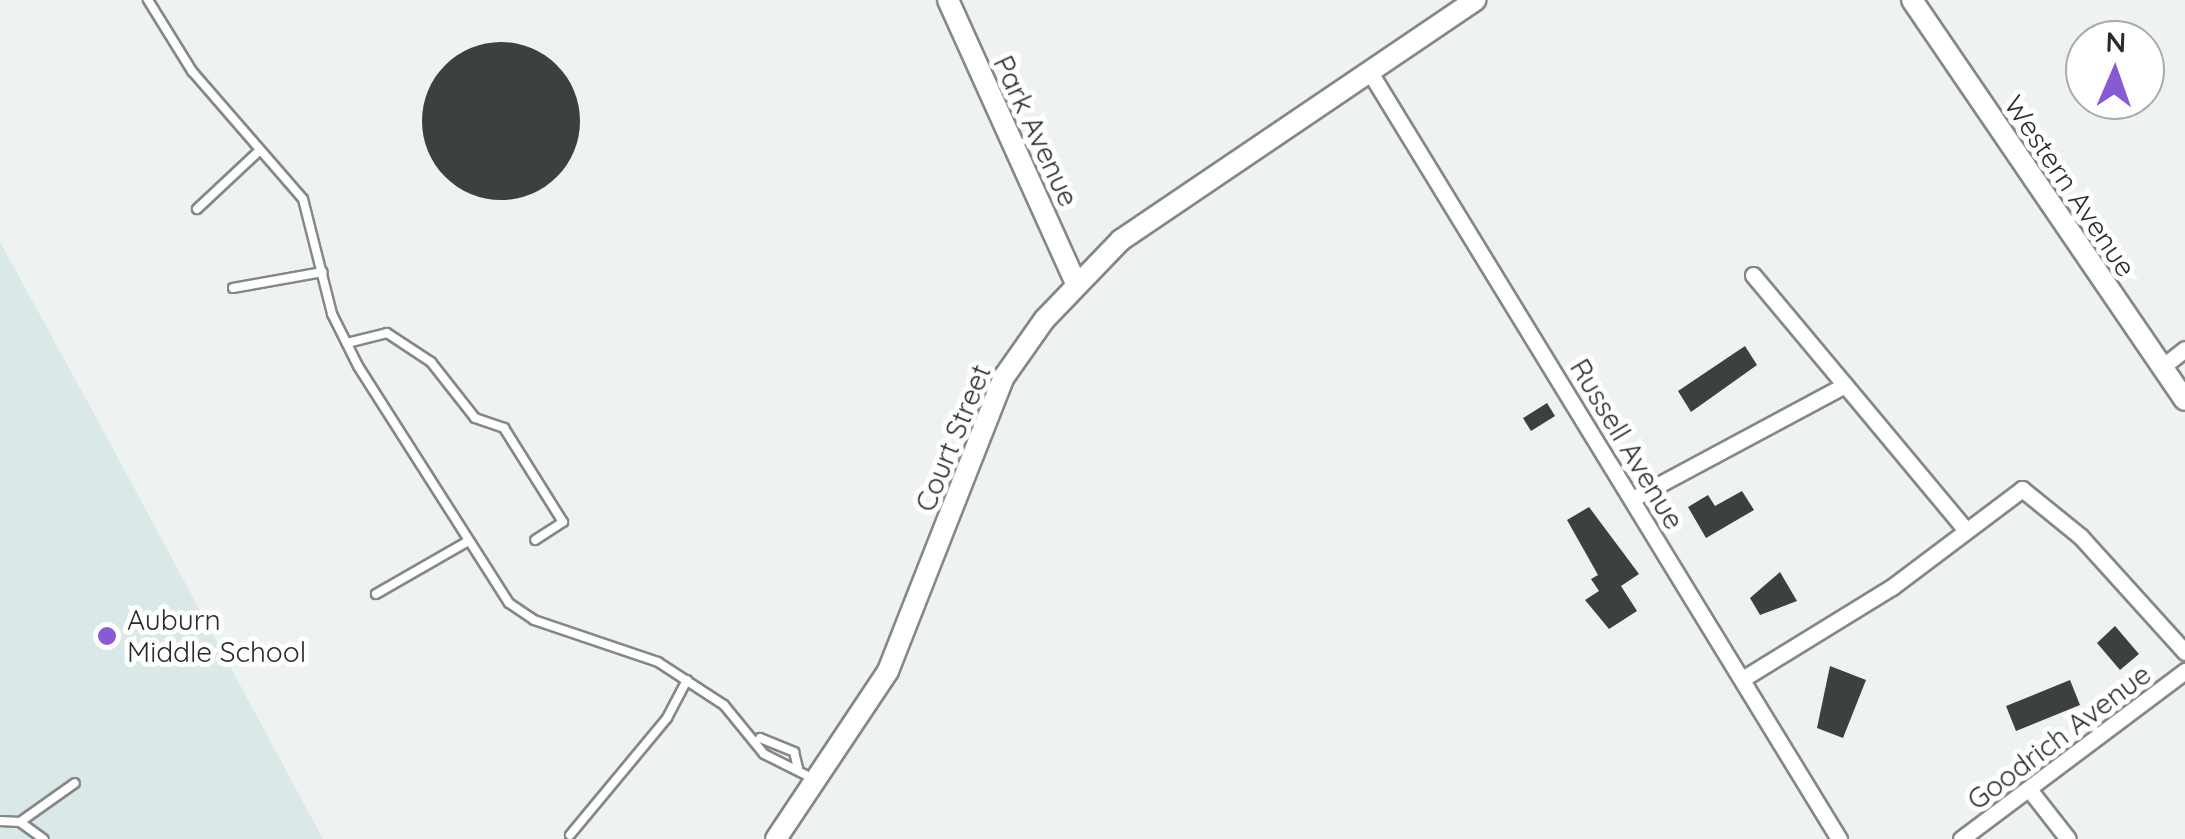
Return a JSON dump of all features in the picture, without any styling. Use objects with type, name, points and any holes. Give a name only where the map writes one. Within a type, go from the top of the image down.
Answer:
[{"type":"main road","name":"Park Avenue","points":[[948,0],[1076,284]]},
{"type":"main road","name":"Court Street","points":[[776,839],[908,632],[1004,377],[1076,284],[1121,240],[1474,0]]},
{"type":"main road","name":"Western Avenue","points":[[1912,0],[2185,400]]},
{"type":"street","name":"Russell Avenue","points":[[1370,74],[1634,498],[1839,839]]},
{"type":"street","points":[[1753,275],[1964,528]]},
{"type":"street","points":[[2162,367],[2185,350]]},
{"type":"street","points":[[1634,498],[1845,385]]},
{"type":"street","points":[[1744,678],[1892,587],[1964,528],[2022,488],[2038,494],[2185,652]]},
{"type":"street","name":"Goodrich Avenue","points":[[1961,839],[2032,793],[2185,671]]},
{"type":"street","points":[[2032,793],[2068,839]]},
{"type":"lane","points":[[148,0],[192,71],[303,198],[347,343],[465,543],[534,620],[687,680],[760,738],[794,752],[798,768]]},
{"type":"lane","points":[[197,210],[260,150]]},
{"type":"lane","points":[[233,288],[323,272]]},
{"type":"lane","points":[[347,343],[386,334],[431,362],[475,418],[504,428],[563,522],[535,540]]},
{"type":"lane","points":[[376,594],[465,543]]},
{"type":"lane","points":[[570,836],[667,718],[687,680]]},
{"type":"lane","points":[[760,738],[764,754],[816,780]]},
{"type":"lane","points":[[20,822],[75,783]]},
{"type":"lane","points":[[0,820],[20,822],[42,839]]},
{"type":"shaded area","name":"Auburn Middle School","points":[[0,242],[104,432],[323,839],[0,839]]},
{"type":"building","points":[[501,42],[531,48],[557,65],[574,91],[580,121],[574,151],[557,177],[531,194],[501,200],[471,194],[445,177],[428,151],[422,121],[428,91],[445,65],[471,48]]},
{"type":"building","points":[[1745,346],[1757,365],[1691,412],[1678,391]]},
{"type":"building","points":[[1547,403],[1555,416],[1531,431],[1523,418]]},
{"type":"building","points":[[1742,491],[1754,510],[1706,538],[1688,507],[1708,495],[1715,506]]},
{"type":"building","points":[[1589,507],[1639,574],[1621,586],[1637,611],[1609,629],[1585,600],[1599,591],[1591,579],[1598,575],[1567,520]]},
{"type":"building","points":[[1780,572],[1797,601],[1760,615],[1750,598]]},
{"type":"building","points":[[2115,626],[2139,654],[2120,670],[2097,643]]},
{"type":"building","points":[[1830,666],[1866,680],[1843,738],[1817,728]]},
{"type":"building","points":[[2070,680],[2080,705],[2016,731],[2006,706]]},
{"type":"place","name":"Auburn Middle School","points":[[107,636]]}]
